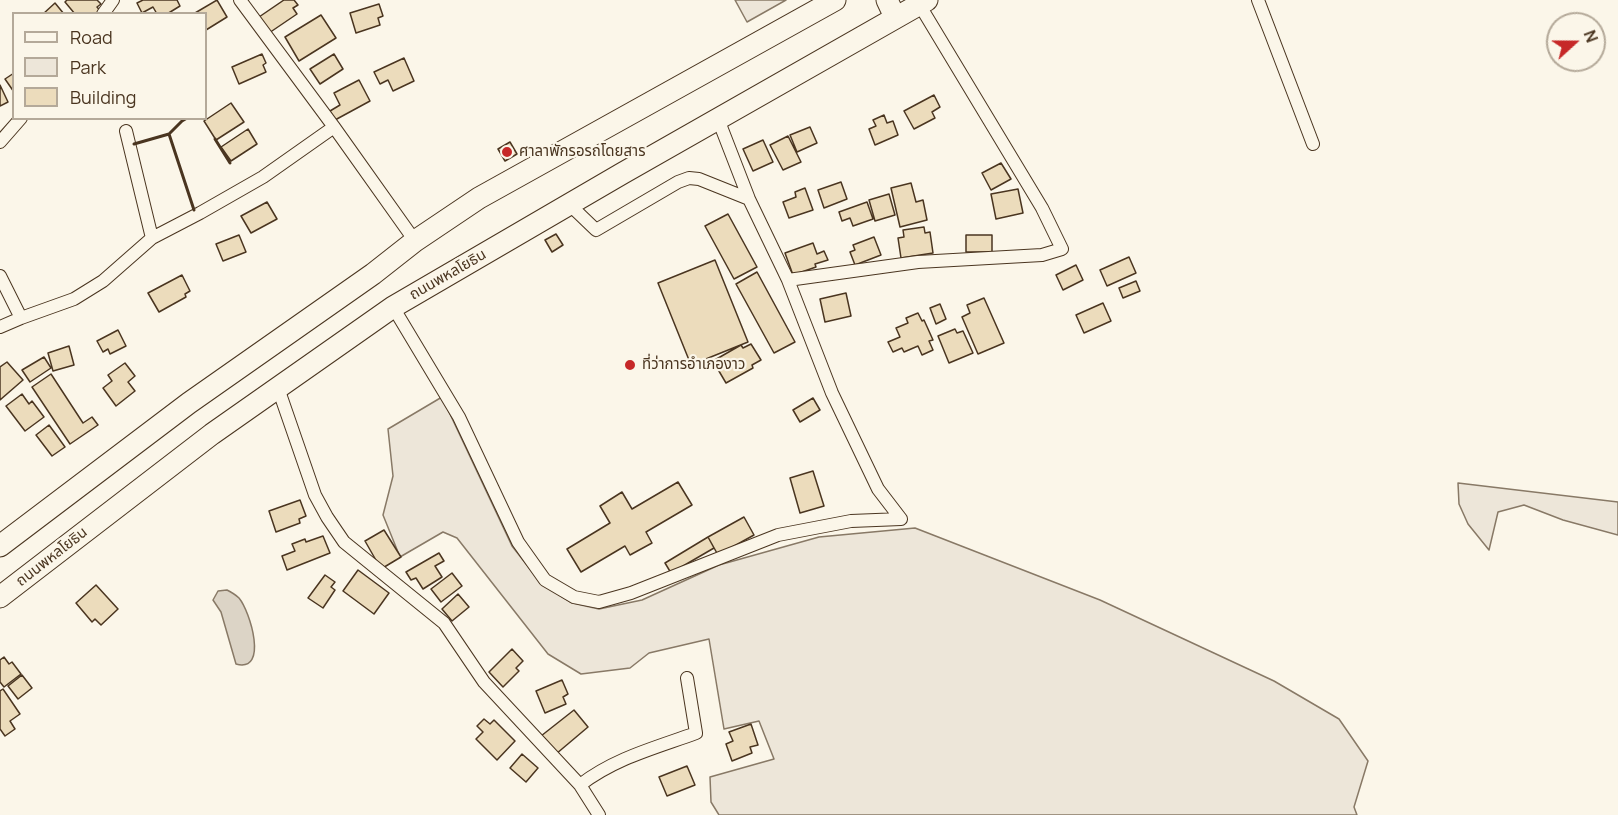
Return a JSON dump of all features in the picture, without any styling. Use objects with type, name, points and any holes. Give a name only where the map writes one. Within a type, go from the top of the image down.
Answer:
[{"type":"highway","points":[[0,546],[189,403],[373,274],[415,241],[479,198],[835,0]]},
{"type":"highway","name":"ถนนพหลโยธิน","points":[[0,597],[212,434],[393,307],[718,118],[891,8],[923,2]]},
{"type":"street","points":[[240,0],[415,241]]},
{"type":"street","points":[[1258,0],[1313,144]]},
{"type":"street","points":[[788,279],[918,262],[1042,255],[1062,249],[1042,208],[923,2]]},
{"type":"street","points":[[393,307],[459,417],[518,542],[545,580],[574,597],[599,602],[631,593],[778,535],[851,521],[901,519],[878,489],[832,393],[788,279],[749,199],[718,118]]},
{"type":"street","points":[[0,142],[19,120]]},
{"type":"street","points":[[0,327],[74,299],[103,281],[152,238],[262,177],[334,127]]},
{"type":"street","points":[[126,131],[152,238]]},
{"type":"street","points":[[570,205],[596,230],[678,182],[689,178],[699,179],[749,199]]},
{"type":"street","points":[[0,276],[21,318]]},
{"type":"street","points":[[278,388],[315,495],[344,542],[444,623],[484,682],[580,785],[598,815]]},
{"type":"street","points":[[580,785],[617,761],[696,733],[687,678]]},
{"type":"green space","points":[[735,0],[786,0],[747,22]]},
{"type":"green space","points":[[442,397],[512,546],[541,583],[572,603],[599,609],[642,600],[719,565],[819,537],[915,528],[1100,600],[1274,681],[1339,719],[1368,761],[1354,807],[1357,815],[719,815],[711,802],[710,777],[774,759],[759,721],[724,729],[709,639],[649,653],[630,668],[581,674],[548,654],[457,538],[443,532],[400,557],[383,515],[393,476],[388,429]]},
{"type":"green space","points":[[1458,483],[1618,502],[1618,535],[1563,520],[1524,505],[1498,512],[1489,550],[1468,524],[1459,504]]},
{"type":"shaded area","points":[[227,590],[239,598],[252,627],[254,650],[252,659],[246,664],[236,664],[221,612],[213,600],[218,591]]},
{"type":"building","points":[[67,0],[97,0],[101,4],[97,7],[101,12],[73,12],[65,2]]},
{"type":"building","points":[[143,0],[177,0],[180,6],[170,12],[156,12],[153,7],[142,12],[137,3]]},
{"type":"building","points":[[217,0],[227,17],[207,29],[207,12],[197,12]]},
{"type":"building","points":[[284,0],[294,0],[298,5],[293,8],[297,14],[269,33],[259,17]]},
{"type":"building","points":[[55,3],[62,12],[45,12]]},
{"type":"building","points":[[379,4],[383,16],[378,18],[380,25],[356,33],[350,13]]},
{"type":"building","points":[[321,15],[336,38],[299,61],[285,37]]},
{"type":"building","points":[[262,54],[266,63],[263,65],[266,72],[239,84],[232,67]]},
{"type":"building","points":[[334,54],[343,69],[320,84],[310,69]]},
{"type":"building","points":[[404,58],[414,81],[393,91],[388,80],[380,84],[374,72]]},
{"type":"building","points":[[12,74],[12,89],[5,79]]},
{"type":"building","points":[[359,80],[370,101],[335,120],[330,111],[340,105],[334,93]]},
{"type":"building","points":[[0,85],[8,102],[0,106]]},
{"type":"building","points":[[934,95],[940,107],[932,112],[935,118],[914,129],[904,111]]},
{"type":"building","points":[[231,103],[244,122],[216,140],[204,121]]},
{"type":"building","points":[[884,115],[887,123],[893,121],[898,135],[875,145],[869,129],[876,126],[873,120]]},
{"type":"building","points":[[810,127],[817,143],[797,152],[790,135]]},
{"type":"building","points":[[248,129],[257,144],[231,161],[221,147]]},
{"type":"building","points":[[788,136],[801,162],[783,170],[770,145]]},
{"type":"building","points":[[763,140],[773,162],[753,171],[743,149]]},
{"type":"building","points":[[510,142],[517,154],[505,161],[498,149]]},
{"type":"building","points":[[1001,163],[1011,179],[991,190],[982,173]]},
{"type":"building","points":[[841,182],[847,199],[824,208],[818,190]]},
{"type":"building","points":[[911,183],[916,202],[923,200],[927,220],[900,227],[891,188]]},
{"type":"building","points":[[805,188],[813,210],[789,218],[783,202],[796,197],[795,192]]},
{"type":"building","points":[[1018,189],[1023,213],[996,219],[991,194]]},
{"type":"building","points":[[889,194],[895,215],[875,221],[869,200]]},
{"type":"building","points":[[267,202],[277,219],[251,233],[241,216]]},
{"type":"building","points":[[867,202],[873,219],[853,226],[850,218],[842,221],[839,212]]},
{"type":"building","points":[[728,214],[757,267],[734,279],[705,226]]},
{"type":"building","points":[[924,227],[925,233],[930,232],[933,253],[901,258],[898,238],[904,237],[903,230]]},
{"type":"building","points":[[556,234],[563,245],[552,252],[545,240]]},
{"type":"building","points":[[239,235],[246,252],[223,261],[216,244]]},
{"type":"building","points":[[966,235],[992,235],[992,252],[966,252]]},
{"type":"building","points":[[874,237],[881,255],[855,265],[850,252],[855,250],[853,245]]},
{"type":"building","points":[[813,243],[817,254],[824,251],[828,260],[793,275],[785,253]]},
{"type":"building","points":[[1129,257],[1136,273],[1107,286],[1100,270]]},
{"type":"building","points":[[715,260],[748,342],[691,365],[658,283]]},
{"type":"building","points":[[1076,265],[1083,280],[1063,290],[1056,275]]},
{"type":"building","points":[[757,272],[795,342],[774,353],[736,284]]},
{"type":"building","points":[[182,275],[190,291],[185,294],[186,297],[159,312],[148,293]]},
{"type":"building","points":[[1136,281],[1140,291],[1123,298],[1119,288]]},
{"type":"building","points":[[846,293],[851,316],[825,322],[820,299]]},
{"type":"building","points":[[984,298],[1004,343],[978,354],[962,317],[970,313],[967,305]]},
{"type":"building","points":[[1103,303],[1111,321],[1084,333],[1076,315]]},
{"type":"building","points":[[940,304],[946,319],[936,324],[930,308]]},
{"type":"building","points":[[918,313],[922,321],[924,320],[933,340],[929,341],[933,350],[922,355],[918,346],[904,352],[902,348],[893,352],[888,342],[900,337],[896,328],[908,323],[906,318]]},
{"type":"building","points":[[955,329],[957,333],[963,331],[973,353],[949,363],[938,336]]},
{"type":"building","points":[[118,330],[126,346],[110,354],[108,349],[103,352],[97,341]]},
{"type":"building","points":[[751,344],[761,360],[752,365],[753,368],[726,383],[713,361],[741,345],[743,348]]},
{"type":"building","points":[[69,346],[74,365],[53,371],[48,353]]},
{"type":"building","points":[[44,357],[51,368],[30,382],[22,370]]},
{"type":"building","points":[[7,362],[23,380],[0,400],[0,367]]},
{"type":"building","points":[[125,363],[135,376],[128,382],[135,391],[116,406],[103,388],[112,381],[108,375]]},
{"type":"building","points":[[51,374],[83,423],[92,417],[98,425],[70,444],[32,387]]},
{"type":"building","points":[[22,394],[29,404],[32,401],[44,417],[25,431],[6,406]]},
{"type":"building","points":[[813,398],[820,410],[800,422],[793,410]]},
{"type":"building","points":[[49,425],[65,447],[52,456],[36,435]]},
{"type":"building","points":[[813,471],[824,506],[800,513],[790,478]]},
{"type":"building","points":[[678,482],[692,505],[646,532],[652,543],[630,555],[625,546],[581,572],[567,549],[610,523],[600,506],[622,492],[632,509]]},
{"type":"building","points":[[300,500],[306,516],[299,519],[300,523],[276,532],[269,511]]},
{"type":"building","points":[[744,517],[754,535],[718,555],[708,537]]},
{"type":"building","points":[[384,530],[401,557],[381,569],[365,541]]},
{"type":"building","points":[[323,536],[330,553],[287,570],[282,556],[295,551],[292,544]]},
{"type":"building","points":[[708,537],[714,548],[671,573],[665,563]]},
{"type":"building","points":[[439,553],[444,561],[435,566],[442,577],[423,589],[416,578],[411,580],[406,572]]},
{"type":"building","points":[[358,570],[389,593],[374,614],[343,591]]},
{"type":"building","points":[[452,573],[462,586],[441,602],[431,589]]},
{"type":"building","points":[[325,575],[335,582],[331,587],[335,590],[323,608],[308,598]]},
{"type":"building","points":[[96,585],[118,609],[101,625],[95,619],[92,622],[76,603]]},
{"type":"building","points":[[458,594],[469,607],[452,621],[442,609]]},
{"type":"building","points":[[512,649],[523,661],[516,668],[519,671],[503,687],[489,672]]},
{"type":"building","points":[[4,657],[9,664],[12,662],[21,674],[4,687],[0,682],[0,660]]},
{"type":"building","points":[[22,675],[32,688],[18,699],[8,686]]},
{"type":"building","points":[[562,680],[568,694],[563,697],[566,704],[545,713],[536,691]]},
{"type":"building","points":[[3,689],[20,714],[10,721],[15,729],[5,736],[0,729],[0,691]]},
{"type":"building","points":[[574,710],[588,727],[556,754],[541,736]]},
{"type":"building","points":[[484,719],[490,724],[494,720],[515,741],[497,760],[476,739],[483,732],[477,726]]},
{"type":"building","points":[[751,724],[758,745],[750,747],[752,753],[732,761],[726,744],[733,741],[729,732]]},
{"type":"building","points":[[522,754],[538,768],[526,782],[510,768]]},
{"type":"building","points":[[687,766],[695,785],[667,796],[659,777]]},
{"type":"wall","points":[[184,120],[169,134],[194,210]]},
{"type":"wall","points":[[134,144],[169,134]]},
{"type":"wall","points":[[215,139],[230,163]]},
{"type":"place","name":"ศาลาพักรอรถโดยสาร","points":[[507,152]]},
{"type":"place","name":"ที่ว่าการอำเภองาว","points":[[630,365]]}]
